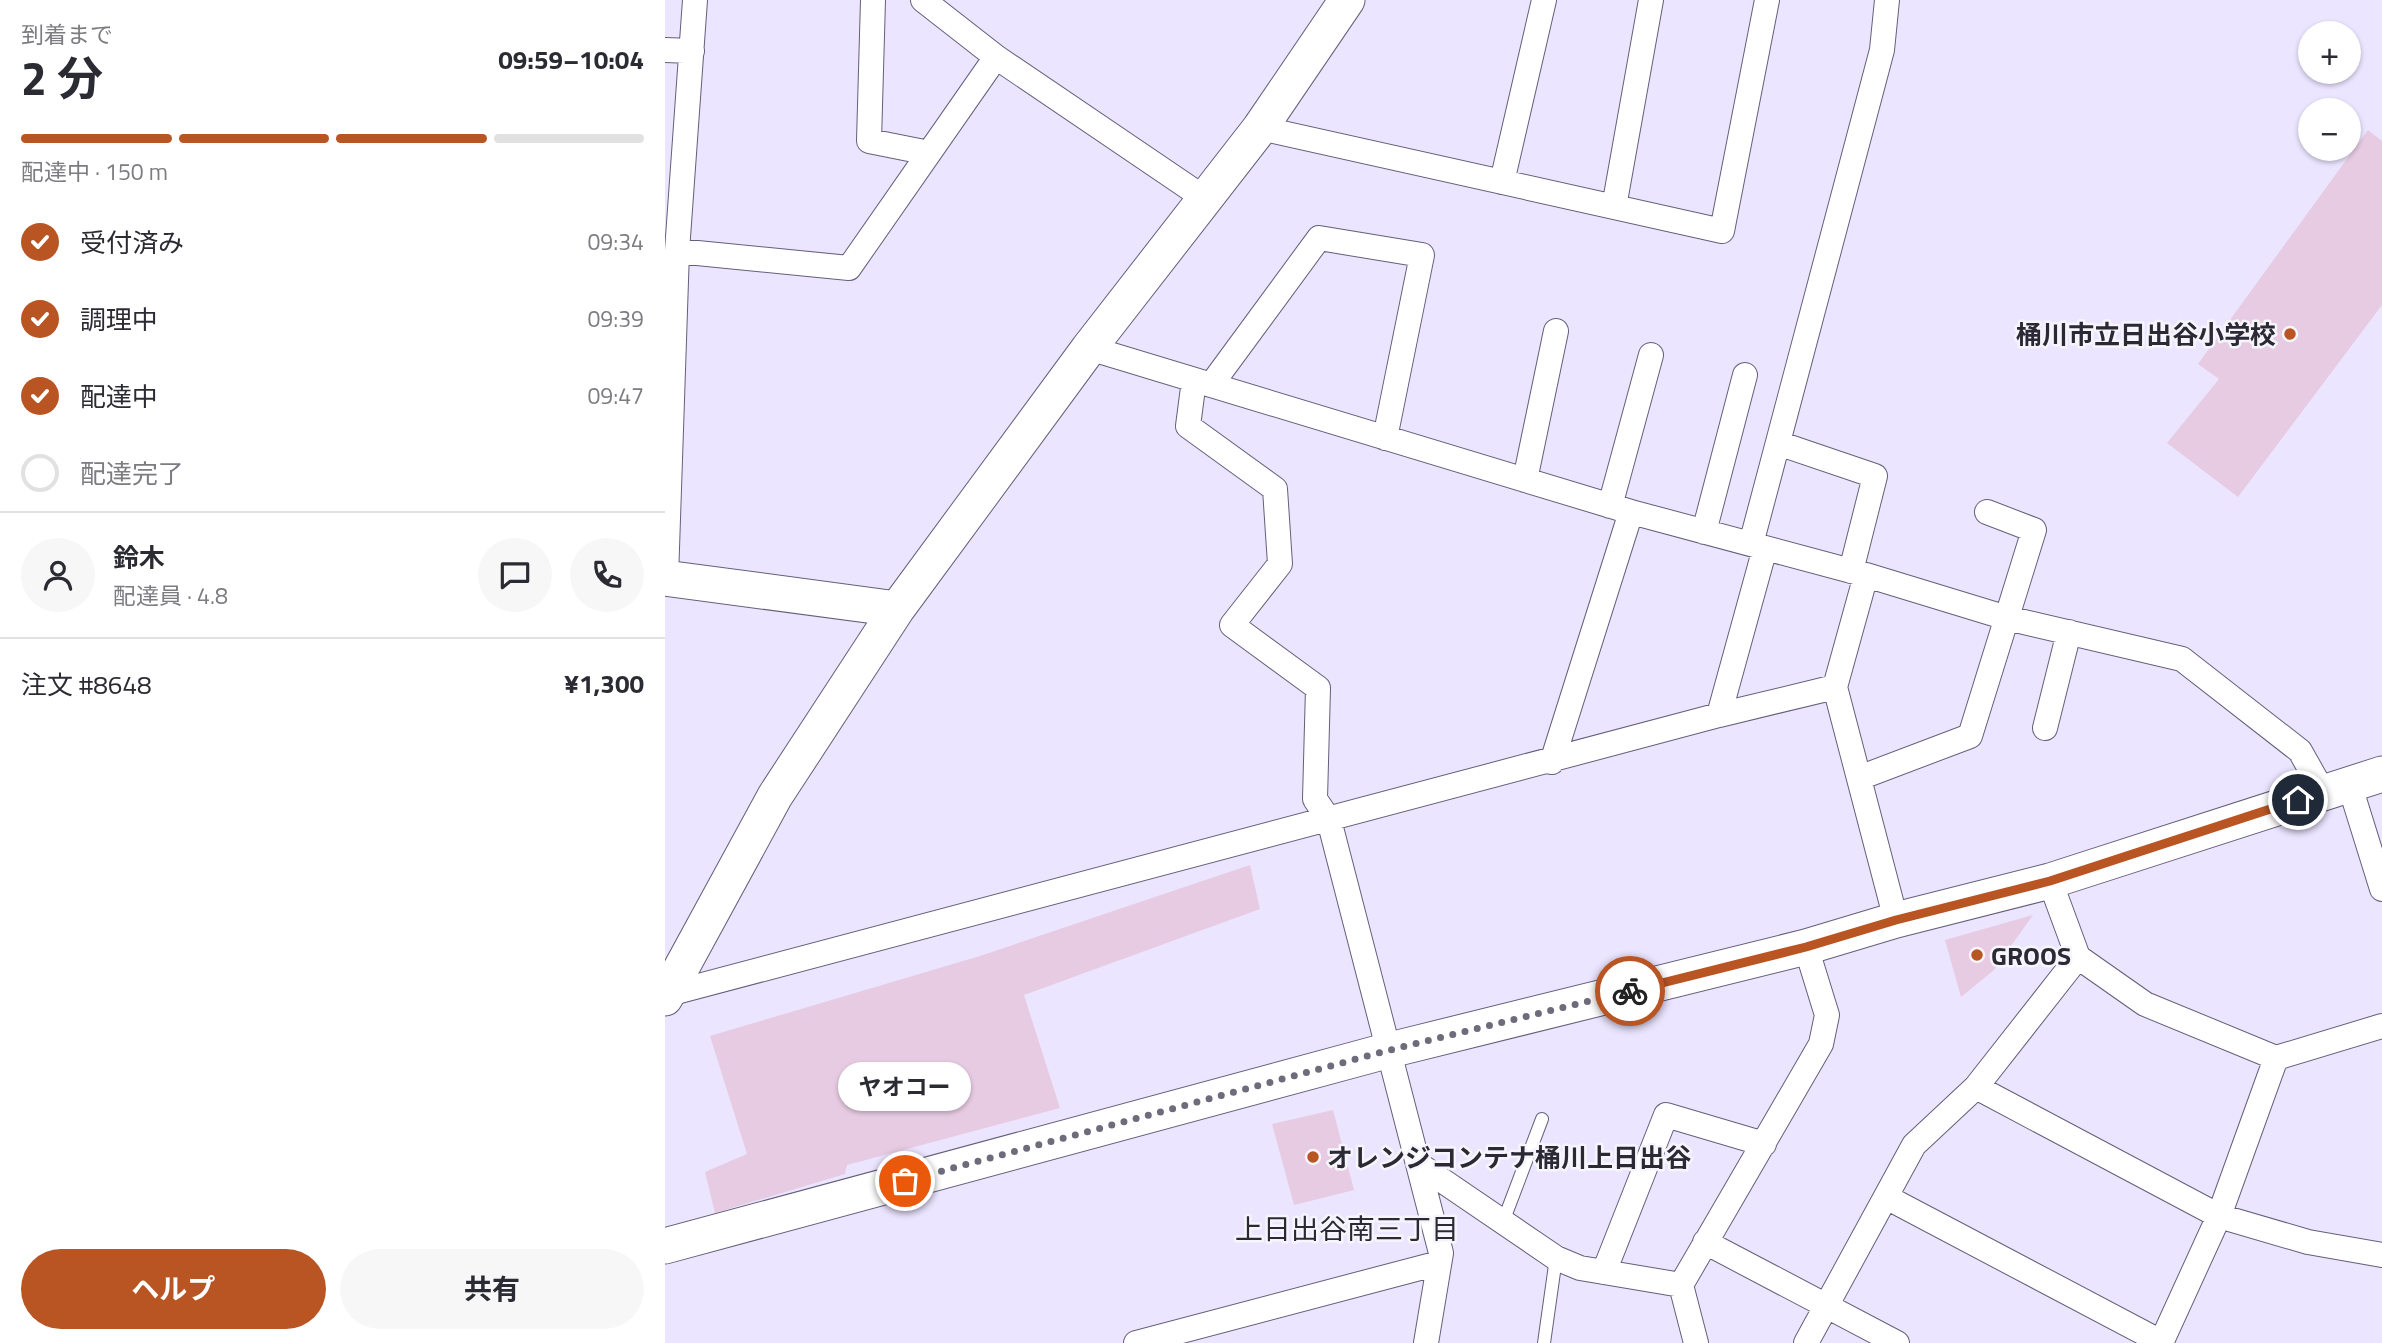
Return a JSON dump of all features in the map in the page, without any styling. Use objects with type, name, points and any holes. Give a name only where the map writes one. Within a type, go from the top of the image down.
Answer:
[{"type":"street","points":[[695,0],[692,51],[674,172],[677,251],[666,578],[897,609]]},
{"type":"street","points":[[873,0],[869,141],[929,153]]},
{"type":"street","points":[[923,0],[996,57],[1204,198]]},
{"type":"street","points":[[665,996],[775,796],[897,609],[1089,348],[1260,128],[1346,0]]},
{"type":"street","points":[[1502,182],[1544,0]]},
{"type":"street","points":[[1614,207],[1651,0]]},
{"type":"street","points":[[1260,128],[1722,231],[1767,0]]},
{"type":"street","points":[[1719,715],[1758,546],[1778,443],[1882,50],[1887,0]]},
{"type":"street","points":[[665,50],[692,51]]},
{"type":"street","points":[[677,251],[849,268],[996,57]]},
{"type":"street","points":[[1385,438],[1422,255],[1319,238],[1203,383],[1188,426],[1275,489],[1280,564],[1232,625],[1318,688],[1315,799],[1329,820],[1386,1051],[1440,1253],[1426,1343]]},
{"type":"street","points":[[1525,480],[1556,331]]},
{"type":"street","points":[[1089,348],[1621,509],[1859,573],[2007,618],[2182,659],[2300,751],[2336,787],[2382,889]]},
{"type":"street","points":[[1552,762],[1621,509],[1651,355]]},
{"type":"street","points":[[1704,532],[1745,375]]},
{"type":"street","points":[[1778,443],[1875,476],[1859,573],[1835,687],[1896,920]]},
{"type":"street","points":[[1859,778],[1970,736],[2034,530],[1987,512]]},
{"type":"street","points":[[2045,728],[2069,632]]},
{"type":"street","points":[[665,996],[1552,762],[1719,715],[1835,687]]},
{"type":"street","points":[[665,1246],[1386,1051],[1806,947],[1896,920],[2050,881],[2382,774]]},
{"type":"street","points":[[2050,881],[2078,957],[2145,1003],[2276,1058],[2382,1026]]},
{"type":"street","points":[[1696,1343],[1681,1285],[1821,1044],[1827,1016],[1806,947]]},
{"type":"street","points":[[1806,1343],[1888,1198],[1914,1145],[1976,1087],[2078,957]]},
{"type":"street","points":[[1888,1198],[2161,1343],[2219,1216],[2276,1058]]},
{"type":"street","points":[[1976,1087],[2219,1216],[2308,1242],[2382,1255]]},
{"type":"street","points":[[1604,1272],[1666,1115],[1764,1144]]},
{"type":"street","points":[[1418,1164],[1556,1258],[1580,1268],[1681,1285]]},
{"type":"street","points":[[1705,1242],[1897,1343]]},
{"type":"street","points":[[1136,1343],[1180,1336],[1439,1263]]},
{"type":"lane","points":[[1503,1222],[1542,1119]]},
{"type":"lane","points":[[1544,1343],[1556,1258]]},
{"type":"building","name":"桶川市立日出谷小学校","points":[[2368,130],[2382,141],[2382,305],[2238,497],[2167,443],[2219,379],[2198,364],[2345,161],[2361,161],[2361,140]]},
{"type":"building","points":[[1250,865],[1260,909],[1024,995],[1060,1108],[847,1165],[845,1174],[715,1213],[705,1172],[747,1154],[710,1036],[980,956]]},
{"type":"building","name":"GROOS","points":[[2033,915],[1994,970],[1961,997],[1945,940]]},
{"type":"building","name":"オレンジコンテナ桶川上日出谷","points":[[1333,1110],[1354,1190],[1294,1205],[1272,1124]]},
{"type":"way so far","points":[[905,1181],[1386,1051],[1630,991]]},
{"type":"place","name":"桶川市立日出谷小学校","points":[[2290,334]]},
{"type":"place","name":"GROOS","points":[[1977,955]]},
{"type":"place","name":"オレンジコンテナ桶川上日出谷","points":[[1313,1157]]},
{"type":"place","name":"ヤオコー","points":[[905,1181]]},
{"type":"district","name":"上日出谷南三丁目","points":[[1347,1228]]},
{"type":"route","points":[[1630,991],[2050,881],[2298,800]]}]
